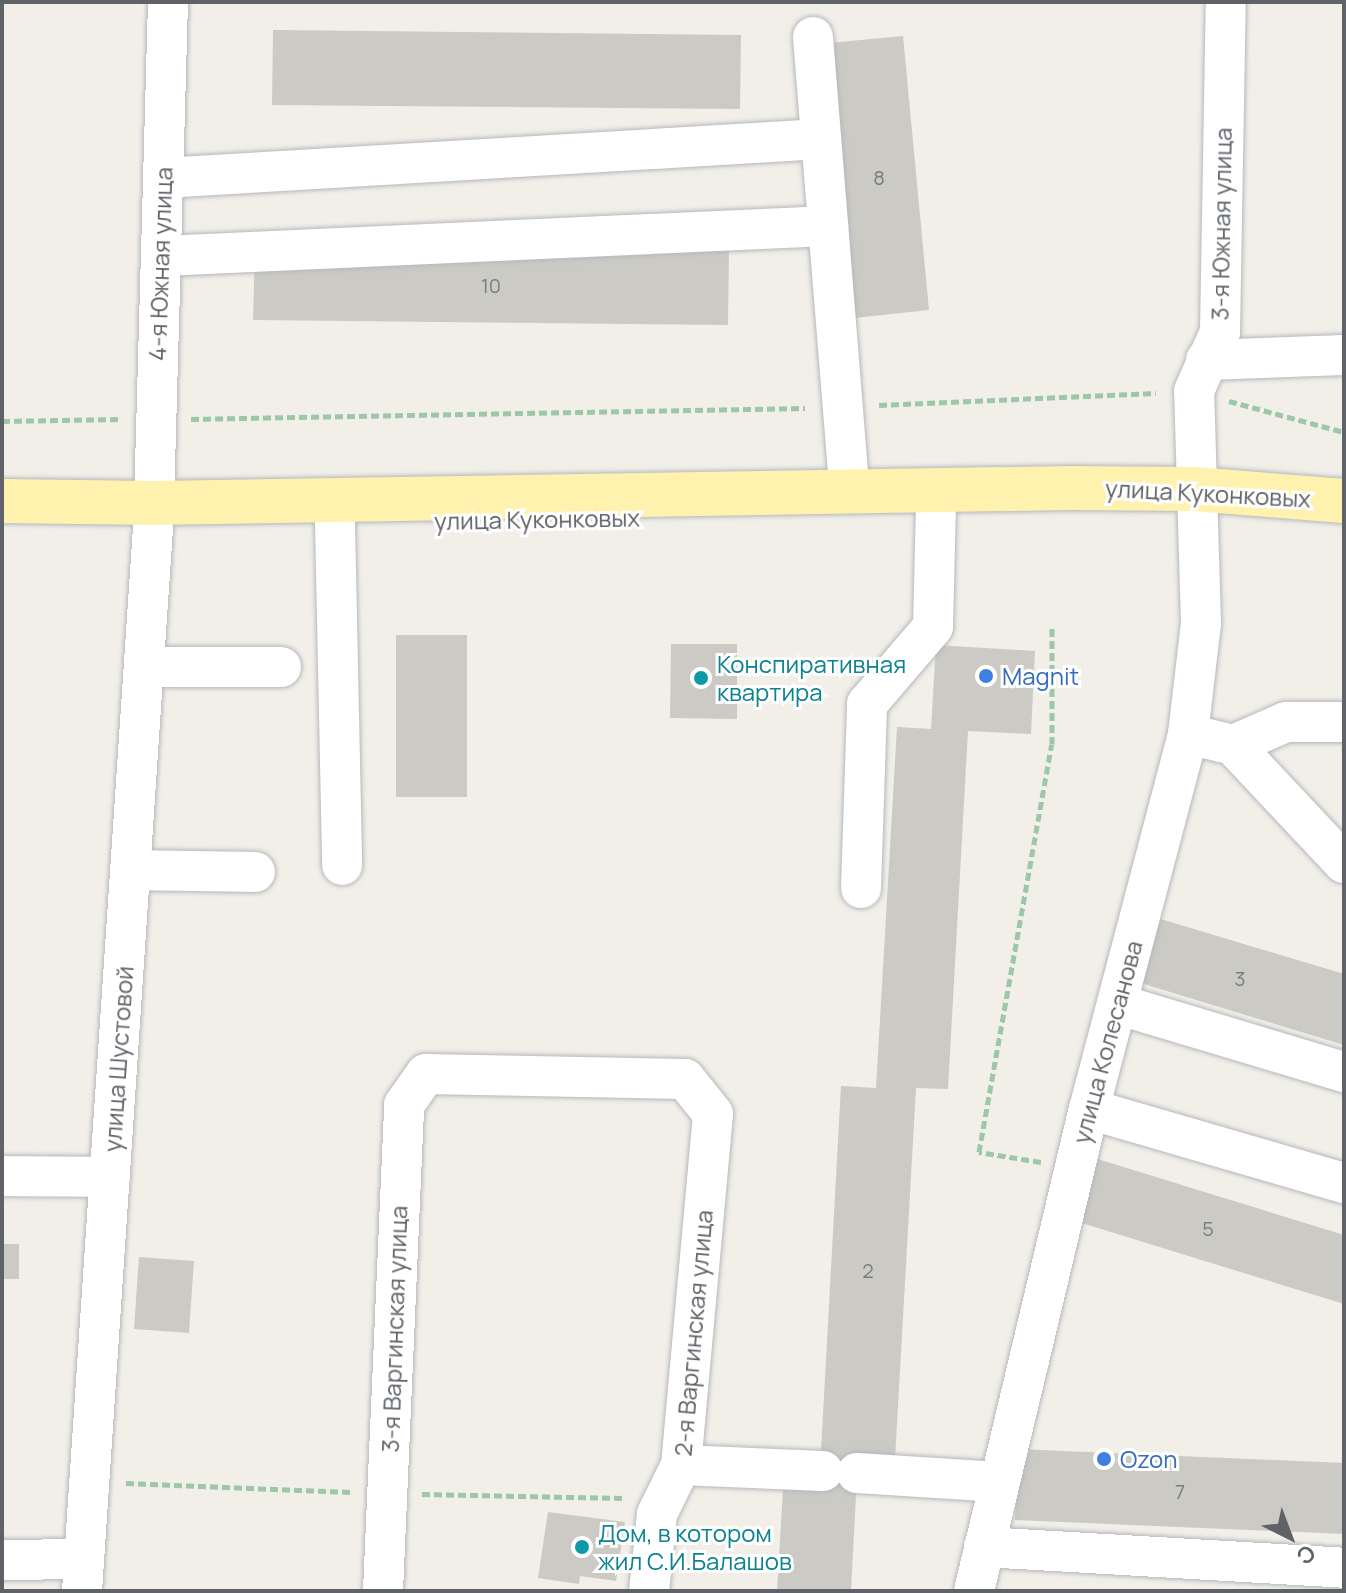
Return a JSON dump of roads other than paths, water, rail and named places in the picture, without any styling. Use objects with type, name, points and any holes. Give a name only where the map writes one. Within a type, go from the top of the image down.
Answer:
[{"type":"main road","name":"улица Куконковых","points":[[2,501],[154,515],[335,523],[805,513],[1071,488]]},
{"type":"main road","name":"улица Куконковых","points":[[2,524],[154,515],[849,489],[1194,489],[1344,501]]},
{"type":"street","name":"4-я Южная улица","points":[[154,515],[168,2]]},
{"type":"street","name":"3-я Южная улица","points":[[1194,489],[1200,376],[1220,332],[1226,2]]},
{"type":"street","points":[[813,37],[849,489]]},
{"type":"street","points":[[163,178],[821,139]]},
{"type":"street","points":[[162,256],[828,226]]},
{"type":"street","points":[[1200,376],[1344,355]]},
{"type":"street","name":"улица Колесанова","points":[[974,1591],[1089,1109],[1188,734],[1201,623],[1194,489]]},
{"type":"street","points":[[861,888],[867,704],[933,627],[936,500]]},
{"type":"street","name":"улица Шустовой","points":[[83,1575],[154,515]]},
{"type":"street","points":[[335,523],[342,865]]},
{"type":"street","points":[[144,667],[281,667]]},
{"type":"street","points":[[1233,745],[1286,722],[1344,722]]},
{"type":"street","points":[[1188,734],[1233,745],[1344,863]]},
{"type":"street","points":[[130,870],[255,872]]},
{"type":"street","points":[[1117,1004],[1344,1072]]},
{"type":"street","name":"2-я Варгинская улица","points":[[426,1074],[685,1079],[713,1114],[681,1465],[657,1514],[649,1591]]},
{"type":"street","name":"3-я Варгинская улица","points":[[383,1591],[404,1105],[426,1074]]},
{"type":"street","points":[[1089,1109],[1344,1183]]},
{"type":"street","points":[[2,1176],[110,1177]]},
{"type":"street","points":[[681,1465],[1000,1482]]},
{"type":"street","points":[[984,1547],[1344,1568]]},
{"type":"street","points":[[2,1560],[83,1575]]},
{"type":"place","name":"Magnit","points":[[986,676]]},
{"type":"place","name":"Конспиративная квартира","points":[[701,678]]},
{"type":"place","name":"Ozon","points":[[1104,1459]]},
{"type":"place","name":"Дом, в котором жил С.И.Балашов","points":[[582,1547]]}]
